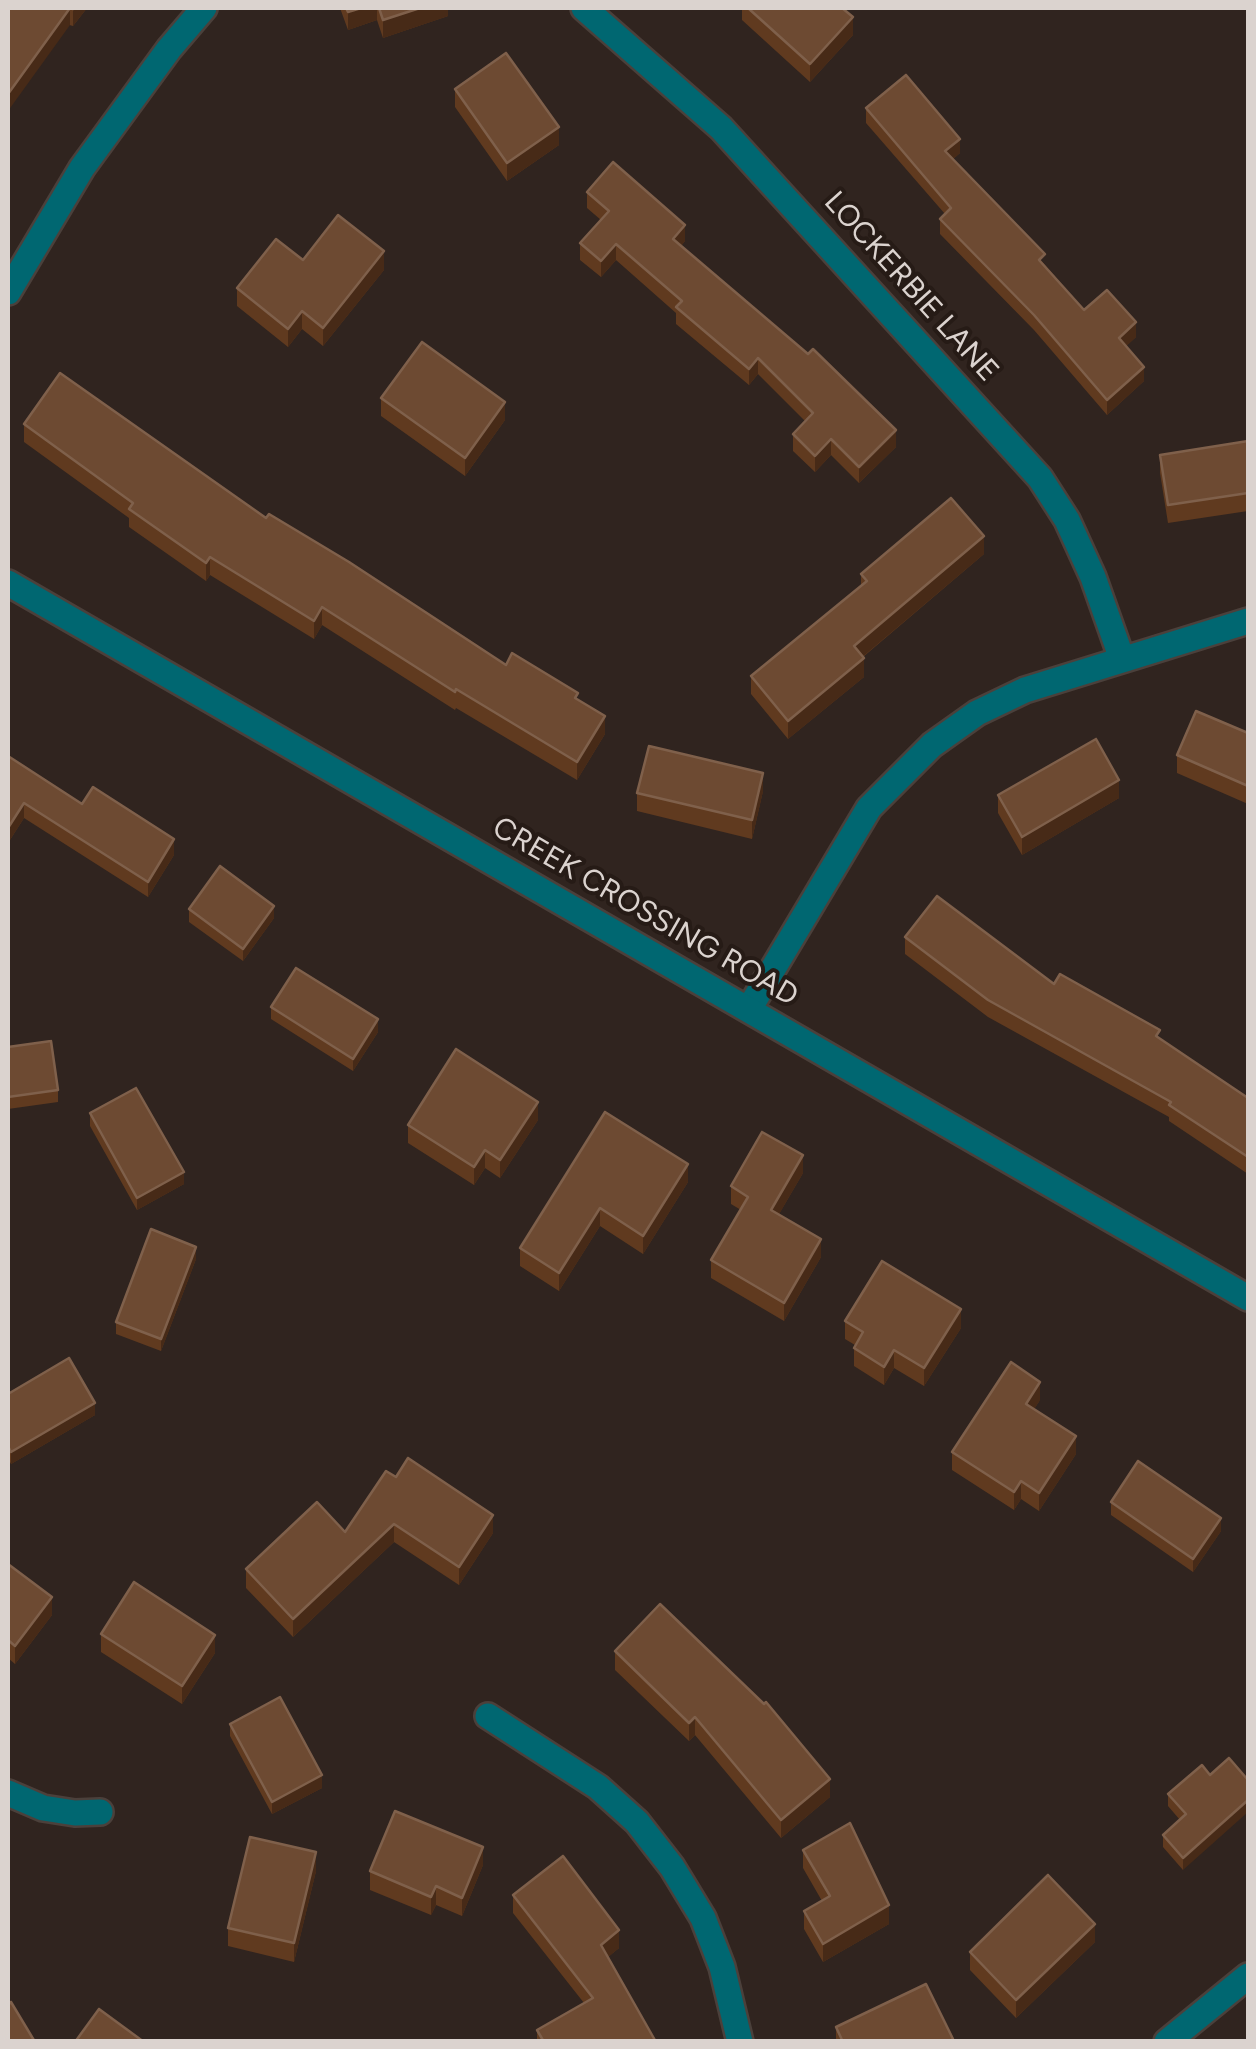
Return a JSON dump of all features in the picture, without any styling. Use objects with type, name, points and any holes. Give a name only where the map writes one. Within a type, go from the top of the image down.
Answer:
[{"type":"street","points":[[8,292],[82,168],[204,8]]},
{"type":"street","name":"LOCKERBIE LANE","points":[[584,8],[721,128],[1040,478],[1067,520],[1093,577],[1122,660]]},
{"type":"street","name":"CREEK CROSSING ROAD","points":[[8,584],[1248,1298]]},
{"type":"street","points":[[750,1010],[858,825],[932,744],[977,713],[1025,690],[1248,621]]},
{"type":"street","points":[[488,1716],[598,1787],[636,1822],[672,1867],[703,1918],[722,1967],[740,2042]]},
{"type":"street","points":[[8,1792],[43,1808],[100,1812]]},
{"type":"street","points":[[1166,2042],[1248,1976]]},
{"type":"building","points":[[8,8],[70,8],[8,94]]},
{"type":"building","points":[[379,8],[420,8],[383,20]]},
{"type":"building","points":[[748,8],[842,8],[853,17],[810,64]]},
{"type":"building","points":[[506,53],[559,127],[507,163],[455,89]]},
{"type":"building","points":[[906,75],[960,139],[945,151],[1045,254],[1039,260],[1084,310],[1107,290],[1136,322],[1119,338],[1144,367],[1107,400],[1034,315],[940,219],[951,208],[866,108]]},
{"type":"building","points":[[613,162],[685,225],[673,239],[808,354],[813,349],[896,430],[859,467],[831,439],[815,456],[793,434],[813,413],[758,358],[749,369],[676,307],[682,301],[616,244],[601,261],[580,243],[609,211],[587,192]]},
{"type":"building","points":[[338,215],[384,251],[323,328],[302,311],[288,329],[237,288],[276,239],[303,260]]},
{"type":"building","points":[[422,342],[505,402],[465,458],[381,398]]},
{"type":"building","points":[[60,373],[266,518],[269,514],[349,562],[506,665],[512,653],[578,693],[575,698],[605,716],[577,762],[456,689],[455,692],[322,607],[314,621],[210,557],[206,563],[129,509],[133,503],[24,424]]},
{"type":"building","points":[[1248,441],[1248,493],[1168,505],[1160,455]]},
{"type":"building","points":[[951,498],[984,536],[854,646],[864,658],[788,721],[751,676],[867,581],[861,574]]},
{"type":"building","points":[[1196,711],[1248,733],[1248,786],[1177,755]]},
{"type":"building","points":[[1096,739],[1119,780],[1022,837],[998,795]]},
{"type":"building","points":[[649,746],[763,773],[752,820],[637,793]]},
{"type":"building","points":[[8,756],[82,804],[93,787],[174,839],[148,882],[24,803],[8,828]]},
{"type":"building","points":[[220,866],[274,906],[243,949],[189,909]]},
{"type":"building","points":[[937,896],[1054,984],[1060,974],[1160,1030],[1156,1036],[1248,1098],[1248,1157],[1169,1105],[1171,1102],[988,1000],[905,937]]},
{"type":"building","points":[[296,968],[378,1019],[353,1059],[271,1007]]},
{"type":"building","points":[[51,1041],[58,1090],[8,1097],[8,1047]]},
{"type":"building","points":[[456,1049],[538,1102],[500,1160],[485,1150],[474,1167],[408,1125]]},
{"type":"building","points":[[136,1088],[184,1172],[137,1198],[90,1113]]},
{"type":"building","points":[[605,1112],[688,1164],[643,1236],[600,1208],[559,1273],[520,1248]]},
{"type":"building","points":[[762,1132],[803,1155],[771,1210],[821,1239],[784,1303],[711,1260],[748,1197],[731,1186]]},
{"type":"building","points":[[151,1229],[196,1247],[161,1339],[116,1322]]},
{"type":"building","points":[[882,1261],[961,1309],[924,1368],[894,1350],[884,1367],[854,1348],[863,1332],[845,1321]]},
{"type":"building","points":[[69,1358],[95,1403],[11,1452],[8,1394]]},
{"type":"building","points":[[1011,1362],[1040,1382],[1026,1404],[1076,1436],[1039,1493],[1021,1481],[1014,1492],[952,1452]]},
{"type":"building","points":[[408,1458],[493,1515],[459,1567],[394,1524],[293,1619],[246,1569],[317,1502],[345,1532],[386,1471],[396,1477]]},
{"type":"building","points":[[1138,1461],[1221,1518],[1193,1559],[1111,1502]]},
{"type":"building","points":[[8,1564],[52,1597],[15,1646],[8,1640]]},
{"type":"building","points":[[134,1582],[215,1635],[182,1686],[101,1634]]},
{"type":"building","points":[[660,1604],[766,1702],[830,1779],[781,1820],[695,1717],[689,1723],[615,1651]]},
{"type":"building","points":[[280,1697],[322,1775],[272,1802],[230,1724]]},
{"type":"building","points":[[1229,1758],[1248,1780],[1248,1800],[1183,1858],[1163,1835],[1186,1814],[1168,1794],[1202,1765],[1210,1775]]},
{"type":"building","points":[[395,1811],[483,1847],[462,1898],[436,1886],[431,1897],[370,1871]]},
{"type":"building","points":[[850,1823],[889,1905],[823,1944],[804,1911],[830,1896],[803,1850]]},
{"type":"building","points":[[250,1837],[316,1852],[294,1943],[228,1928]]},
{"type":"building","points":[[563,1856],[619,1930],[601,1945],[656,2042],[544,2042],[537,2030],[593,1998],[513,1895]]},
{"type":"building","points":[[1048,1875],[1095,1924],[1016,2000],[970,1952]]},
{"type":"building","points":[[926,1984],[953,2039],[843,2042],[836,2027]]},
{"type":"building","points":[[11,2002],[35,2042],[8,2042]]},
{"type":"building","points":[[99,2009],[144,2042],[75,2042]]}]
